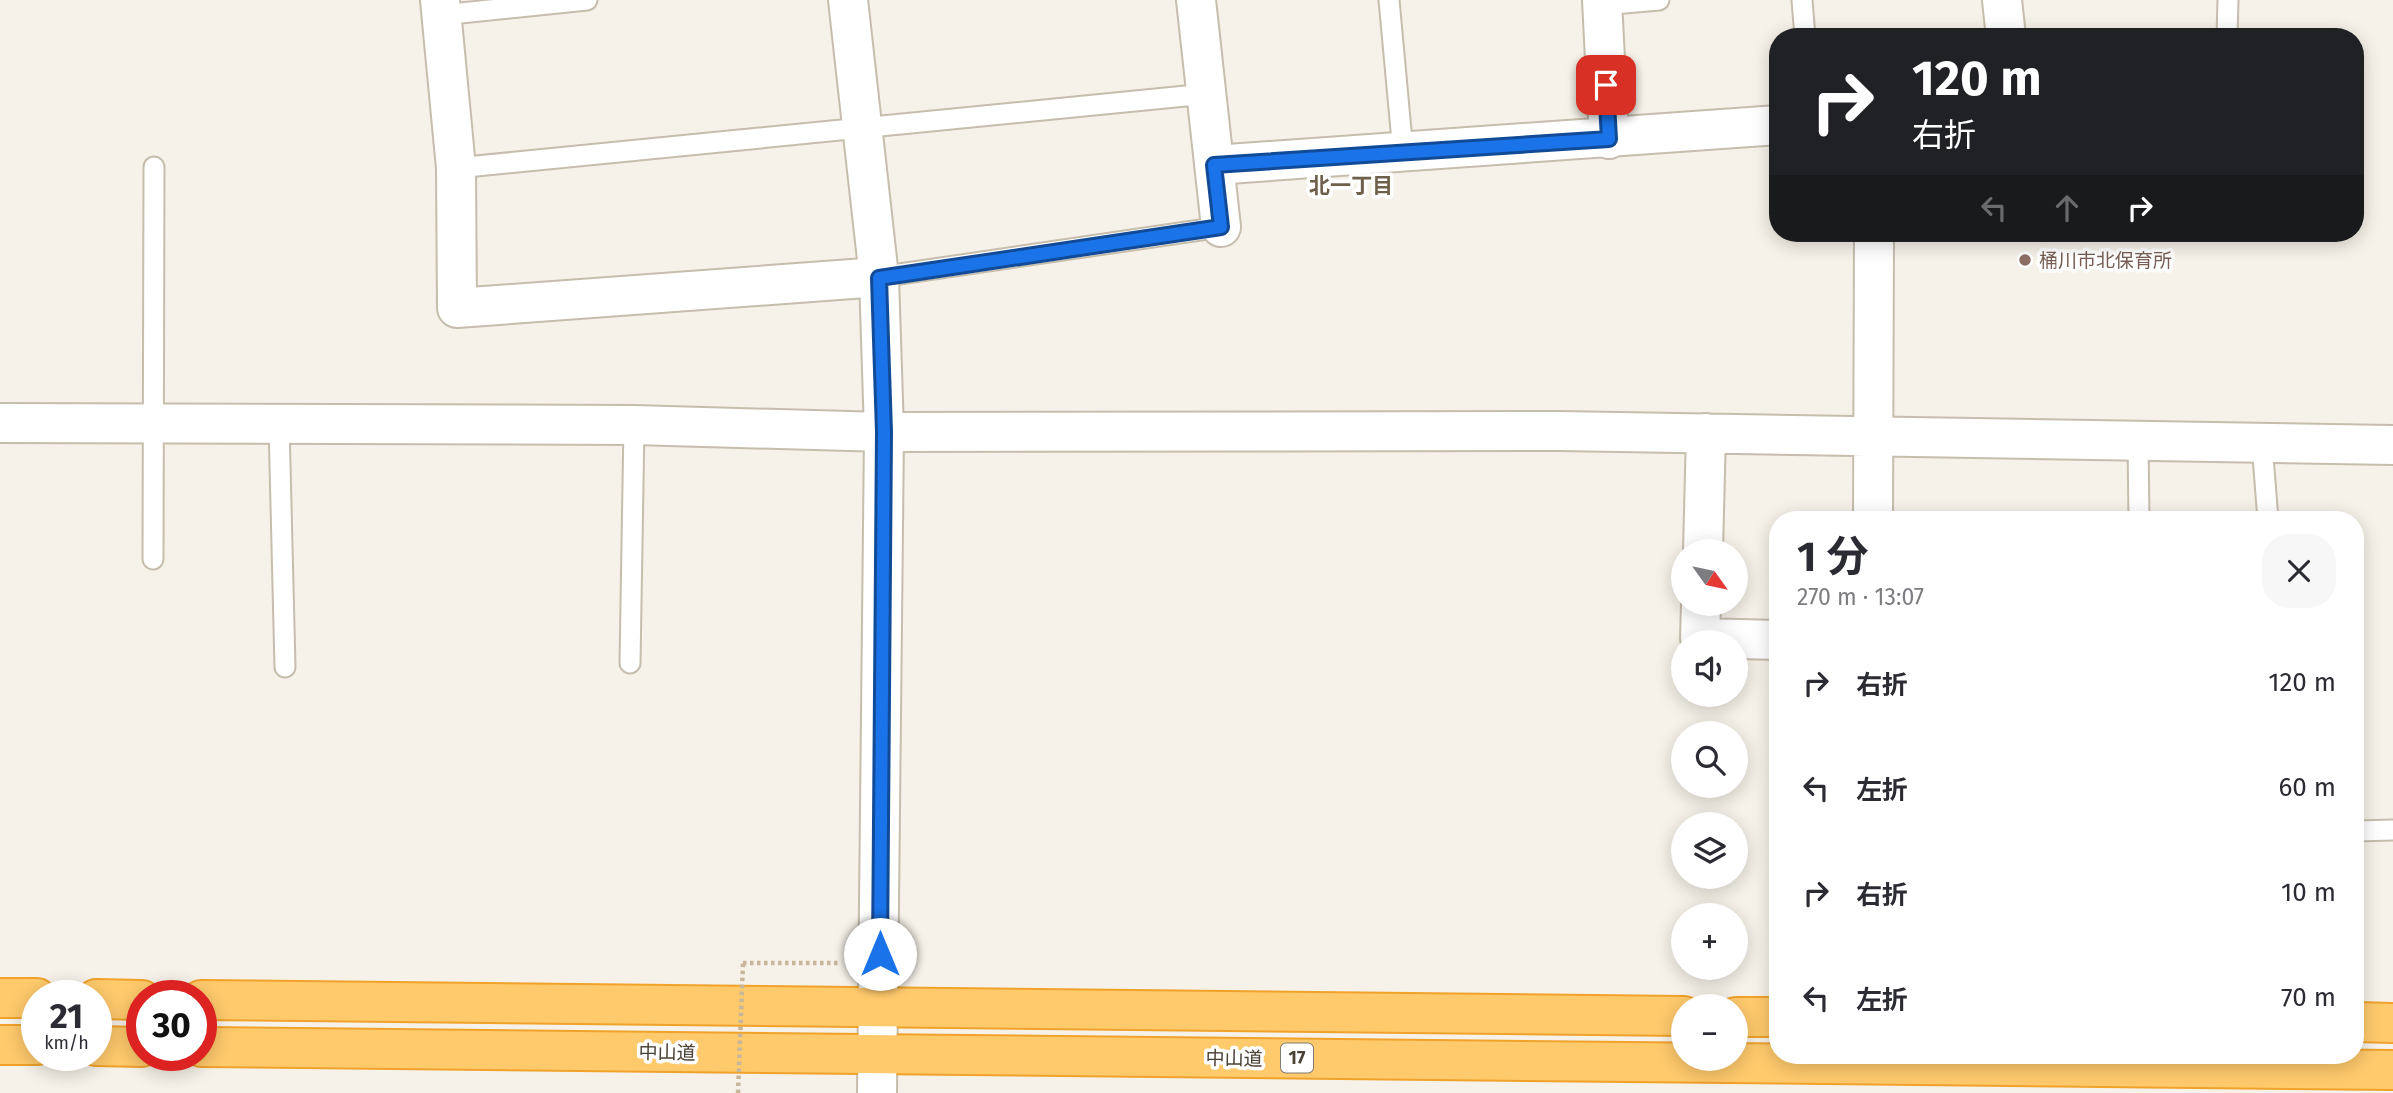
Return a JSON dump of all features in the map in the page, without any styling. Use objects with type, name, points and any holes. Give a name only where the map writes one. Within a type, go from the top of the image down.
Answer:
[{"type":"highway","points":[[0,998],[21,998]]},
{"type":"highway","points":[[217,1000],[1671,1016]]},
{"type":"highway","points":[[1748,1017],[1769,1017]]},
{"type":"highway","points":[[2364,1023],[2393,1023]]},
{"type":"highway","points":[[0,1045],[21,1045]]},
{"type":"highway","name":"中山道","points":[[217,1047],[1769,1063]]},
{"type":"highway","name":"中山道","points":[[1825,1064],[2393,1070]]},
{"type":"street","points":[[848,0],[879,278],[884,432],[877,1093]]},
{"type":"street","points":[[1196,0],[1221,227]]},
{"type":"street","points":[[2002,0],[2005,28]]},
{"type":"street","points":[[1602,2],[1609,139]]},
{"type":"street","points":[[440,8],[456,168],[457,308],[879,278]]},
{"type":"street","points":[[1214,165],[1769,126]]},
{"type":"street","points":[[1873,511],[1874,242]]},
{"type":"street","points":[[0,423],[634,425],[884,432],[1706,433],[2393,445]]},
{"type":"street","points":[[1703,539],[1706,433]]},
{"type":"street","points":[[1701,616],[1700,638],[1769,640]]},
{"type":"lane","points":[[440,8],[587,0]]},
{"type":"lane","points":[[1389,0],[1403,152]]},
{"type":"lane","points":[[1602,2],[1659,0]]},
{"type":"lane","points":[[1802,0],[1804,28]]},
{"type":"lane","points":[[2227,28],[2228,0]]},
{"type":"lane","points":[[456,168],[863,130],[1206,94]]},
{"type":"lane","points":[[153,559],[156,424],[154,167]]},
{"type":"lane","points":[[879,278],[1221,227]]},
{"type":"lane","points":[[279,424],[285,667]]},
{"type":"lane","points":[[630,663],[634,425]]},
{"type":"lane","points":[[2138,441],[2138,511]]},
{"type":"lane","points":[[2262,443],[2267,511]]},
{"type":"lane","points":[[2364,831],[2393,830]]},
{"type":"path","points":[[738,1093],[743,963],[839,963]]},
{"type":"place","name":"桶川市北保育所","points":[[2025,260]]},
{"type":"district","name":"北一丁目","points":[[1351,186]]},
{"type":"route","points":[[880,954],[884,432],[879,278],[1221,227],[1214,165],[1609,139],[1606,85]]}]
